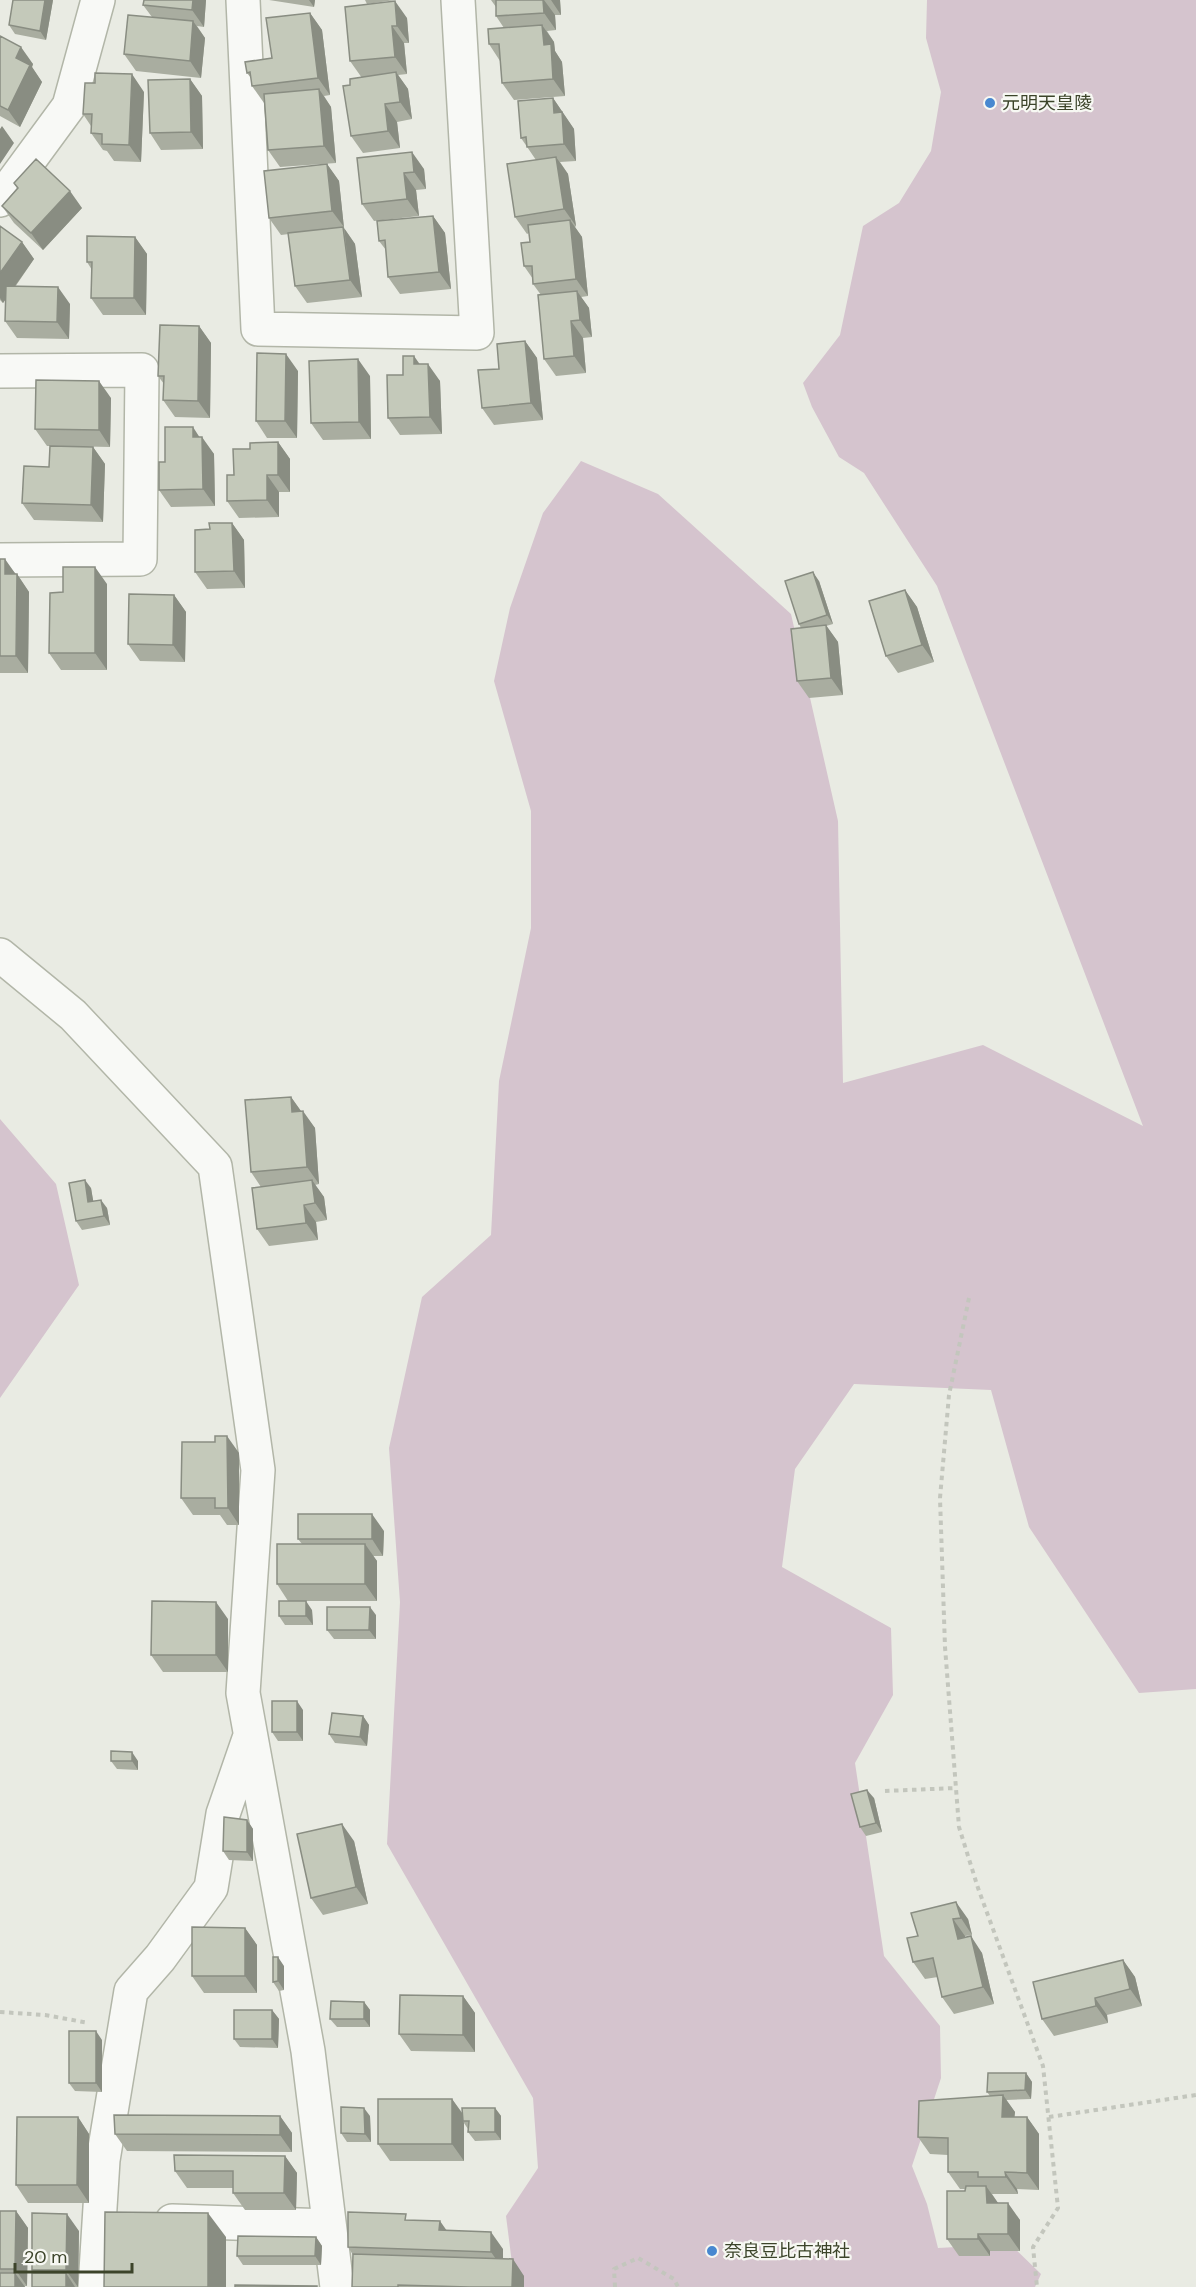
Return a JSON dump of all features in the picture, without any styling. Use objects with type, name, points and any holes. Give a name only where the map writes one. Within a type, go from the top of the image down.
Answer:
[{"type":"street","points":[[0,200],[69,106],[98,0]]},
{"type":"street","points":[[243,0],[258,329],[477,333],[458,0]]},
{"type":"street","points":[[0,371],[142,370],[140,559],[0,560]]},
{"type":"street","points":[[0,955],[73,1015],[215,1166],[258,1470],[243,1693],[308,2051],[337,2287]]},
{"type":"street","points":[[95,2287],[87,2218],[103,2160],[131,1991],[160,1958],[211,1888],[223,1814],[251,1735]]},
{"type":"street","points":[[87,2218],[329,2226]]},
{"type":"path","points":[[969,1298],[949,1395],[940,1498],[945,1647],[959,1827],[978,1888],[1043,2066],[1058,2208],[1033,2247],[1037,2287]]},
{"type":"path","points":[[885,1791],[956,1788]]},
{"type":"path","points":[[0,2012],[45,2015],[125,2030]]},
{"type":"path","points":[[1049,2117],[1196,2095]]},
{"type":"path","points":[[615,2287],[614,2269],[638,2258],[674,2279],[678,2287]]},
{"type":"shaded area","points":[[927,0],[1196,0],[1196,1689],[1139,1693],[1029,1527],[991,1390],[854,1384],[795,1469],[782,1567],[891,1628],[893,1695],[855,1763],[884,1956],[940,2026],[941,2078],[912,2166],[927,2204],[938,2248],[1010,2244],[1041,2274],[1035,2287],[515,2287],[506,2216],[538,2168],[533,2098],[387,1844],[400,1602],[389,1448],[422,1297],[491,1235],[499,1081],[531,928],[531,811],[494,681],[510,608],[543,513],[581,461],[658,494],[791,614],[838,821],[843,1083],[983,1045],[1143,1126],[937,586],[864,473],[839,457],[812,407],[803,383],[840,335],[863,226],[899,203],[931,151],[941,92],[926,38]]},
{"type":"shaded area","points":[[0,1119],[56,1184],[79,1285],[0,1398]]},
{"type":"building","points":[[13,0],[45,0],[40,31],[9,25]]},
{"type":"building","points":[[144,0],[193,0],[192,10],[143,5]]},
{"type":"building","points":[[496,0],[543,0],[544,13],[496,16]]},
{"type":"building","points":[[395,1],[397,26],[392,26],[395,57],[350,61],[345,7]]},
{"type":"building","points":[[310,13],[318,78],[252,86],[250,72],[247,73],[245,62],[272,58],[266,18]]},
{"type":"building","points":[[128,15],[193,21],[190,61],[124,54]]},
{"type":"building","points":[[542,25],[544,45],[551,44],[553,79],[502,83],[499,44],[489,44],[488,29]]},
{"type":"building","points":[[0,36],[21,47],[16,58],[30,65],[8,110],[0,106]]},
{"type":"building","points":[[396,72],[400,102],[385,104],[388,131],[351,136],[343,86],[350,85],[350,79]]},
{"type":"building","points":[[95,73],[132,74],[129,145],[102,144],[102,134],[91,133],[92,114],[83,114],[85,83],[95,83]]},
{"type":"building","points":[[190,79],[191,132],[150,133],[148,80]]},
{"type":"building","points":[[319,89],[324,146],[268,150],[264,94]]},
{"type":"building","points":[[553,98],[554,113],[562,112],[564,144],[527,147],[526,137],[521,138],[518,101]]},
{"type":"building","points":[[412,152],[414,172],[404,173],[407,199],[362,204],[357,158]]},
{"type":"building","points":[[556,157],[564,209],[515,217],[507,164]]},
{"type":"building","points":[[36,159],[70,191],[31,233],[2,206],[18,188],[14,183]]},
{"type":"building","points":[[327,164],[332,211],[269,218],[264,171]]},
{"type":"building","points":[[433,216],[439,272],[388,277],[385,240],[379,241],[377,221]]},
{"type":"building","points":[[570,220],[576,279],[533,284],[532,266],[524,266],[521,243],[530,242],[528,225]]},
{"type":"building","points":[[0,226],[22,242],[0,273]]},
{"type":"building","points":[[343,227],[350,280],[295,286],[288,233]]},
{"type":"building","points":[[87,236],[135,237],[134,298],[91,298],[92,262],[87,262]]},
{"type":"building","points":[[6,286],[58,287],[57,322],[5,321]]},
{"type":"building","points":[[577,291],[580,320],[571,321],[574,356],[544,359],[538,295]]},
{"type":"building","points":[[160,325],[199,326],[198,401],[163,400],[164,376],[158,376]]},
{"type":"building","points":[[525,341],[531,403],[482,408],[478,370],[499,369],[497,344]]},
{"type":"building","points":[[257,353],[286,354],[285,421],[256,421]]},
{"type":"building","points":[[403,356],[414,356],[414,364],[428,364],[430,417],[388,418],[387,375],[403,375]]},
{"type":"building","points":[[358,359],[359,422],[311,423],[309,361]]},
{"type":"building","points":[[36,380],[99,381],[99,430],[35,429]]},
{"type":"building","points":[[165,427],[193,427],[193,437],[202,437],[203,489],[159,490],[159,462],[165,462]]},
{"type":"building","points":[[278,442],[278,475],[267,475],[267,500],[227,501],[227,475],[234,475],[233,449],[250,449],[250,443]]},
{"type":"building","points":[[50,446],[93,447],[91,505],[22,503],[24,466],[49,467]]},
{"type":"building","points":[[209,523],[232,523],[234,571],[195,572],[195,530],[210,529]]},
{"type":"building","points":[[0,559],[5,559],[5,574],[17,574],[16,656],[0,656]]},
{"type":"building","points":[[63,567],[95,567],[95,653],[49,653],[50,593],[63,592]]},
{"type":"building","points":[[813,572],[827,615],[799,624],[785,581]]},
{"type":"building","points":[[905,590],[922,645],[886,656],[869,601]]},
{"type":"building","points":[[129,594],[174,595],[173,645],[128,644]]},
{"type":"building","points":[[826,625],[831,678],[797,681],[791,629]]},
{"type":"building","points":[[291,1097],[292,1112],[303,1111],[307,1167],[251,1172],[245,1100]]},
{"type":"building","points":[[85,1180],[88,1202],[101,1200],[104,1216],[76,1221],[69,1183]]},
{"type":"building","points":[[312,1180],[315,1203],[304,1205],[306,1223],[257,1229],[252,1188]]},
{"type":"building","points":[[215,1436],[227,1436],[228,1508],[215,1508],[215,1498],[181,1498],[182,1442],[215,1442]]},
{"type":"building","points":[[298,1514],[372,1514],[372,1539],[298,1539]]},
{"type":"building","points":[[277,1544],[365,1544],[365,1584],[277,1584]]},
{"type":"building","points":[[152,1601],[216,1602],[216,1655],[151,1655]]},
{"type":"building","points":[[279,1601],[306,1601],[306,1616],[279,1616]]},
{"type":"building","points":[[327,1607],[370,1607],[369,1630],[327,1630]]},
{"type":"building","points":[[272,1701],[297,1701],[297,1732],[272,1732]]},
{"type":"building","points":[[332,1713],[363,1716],[360,1737],[329,1734]]},
{"type":"building","points":[[111,1751],[132,1752],[132,1761],[111,1761]]},
{"type":"building","points":[[867,1790],[876,1823],[860,1827],[851,1794]]},
{"type":"building","points":[[224,1817],[247,1820],[247,1852],[223,1851]]},
{"type":"building","points":[[342,1824],[356,1887],[311,1898],[297,1834]]},
{"type":"building","points":[[956,1902],[961,1918],[953,1919],[958,1939],[971,1936],[983,1987],[942,1997],[933,1958],[913,1962],[907,1938],[918,1936],[911,1913]]},
{"type":"building","points":[[192,1927],[245,1928],[245,1976],[192,1976]]},
{"type":"building","points":[[273,1957],[278,1957],[278,1981],[273,1982]]},
{"type":"building","points":[[1123,1960],[1130,1989],[1095,1998],[1096,2006],[1042,2019],[1033,1982]]},
{"type":"building","points":[[400,1995],[463,1996],[463,2035],[399,2034]]},
{"type":"building","points":[[331,2001],[364,2002],[364,2019],[330,2019]]},
{"type":"building","points":[[234,2010],[272,2010],[272,2039],[234,2039]]},
{"type":"building","points":[[69,2031],[96,2031],[96,2083],[69,2083]]},
{"type":"building","points":[[988,2073],[1026,2073],[1025,2090],[987,2092]]},
{"type":"building","points":[[1003,2095],[1002,2117],[1027,2117],[1027,2173],[1005,2172],[1006,2177],[978,2177],[978,2172],[948,2172],[948,2138],[918,2137],[919,2101]]},
{"type":"building","points":[[378,2099],[452,2099],[452,2144],[378,2144]]},
{"type":"building","points":[[341,2107],[364,2108],[365,2134],[341,2133]]},
{"type":"building","points":[[462,2108],[495,2108],[495,2132],[468,2132],[469,2121],[463,2121]]},
{"type":"building","points":[[114,2115],[280,2116],[280,2135],[115,2134]]},
{"type":"building","points":[[17,2117],[78,2117],[77,2185],[16,2185]]},
{"type":"building","points":[[174,2155],[285,2156],[284,2193],[233,2193],[233,2171],[175,2171]]},
{"type":"building","points":[[966,2186],[986,2186],[987,2203],[1008,2203],[1008,2234],[978,2234],[978,2239],[947,2239],[947,2191],[965,2191]]},
{"type":"building","points":[[0,2211],[16,2211],[15,2269],[0,2269]]},
{"type":"building","points":[[105,2212],[208,2213],[208,2287],[104,2287]]},
{"type":"building","points":[[348,2212],[406,2214],[405,2220],[440,2221],[439,2230],[491,2232],[491,2252],[348,2247]]},
{"type":"building","points":[[32,2213],[67,2214],[66,2270],[32,2270]]},
{"type":"building","points":[[238,2236],[316,2237],[315,2256],[237,2256]]},
{"type":"building","points":[[353,2254],[513,2259],[512,2287],[398,2285],[398,2287],[352,2287]]},
{"type":"building","points":[[0,2273],[15,2273],[15,2287],[0,2287]]},
{"type":"building","points":[[32,2273],[66,2273],[66,2287],[32,2287]]},
{"type":"building","points":[[235,2285],[317,2286],[317,2287],[235,2287]]},
{"type":"place","name":"元明天皇陵","points":[[990,103]]},
{"type":"place","name":"奈良豆比古神社","points":[[712,2251]]}]
